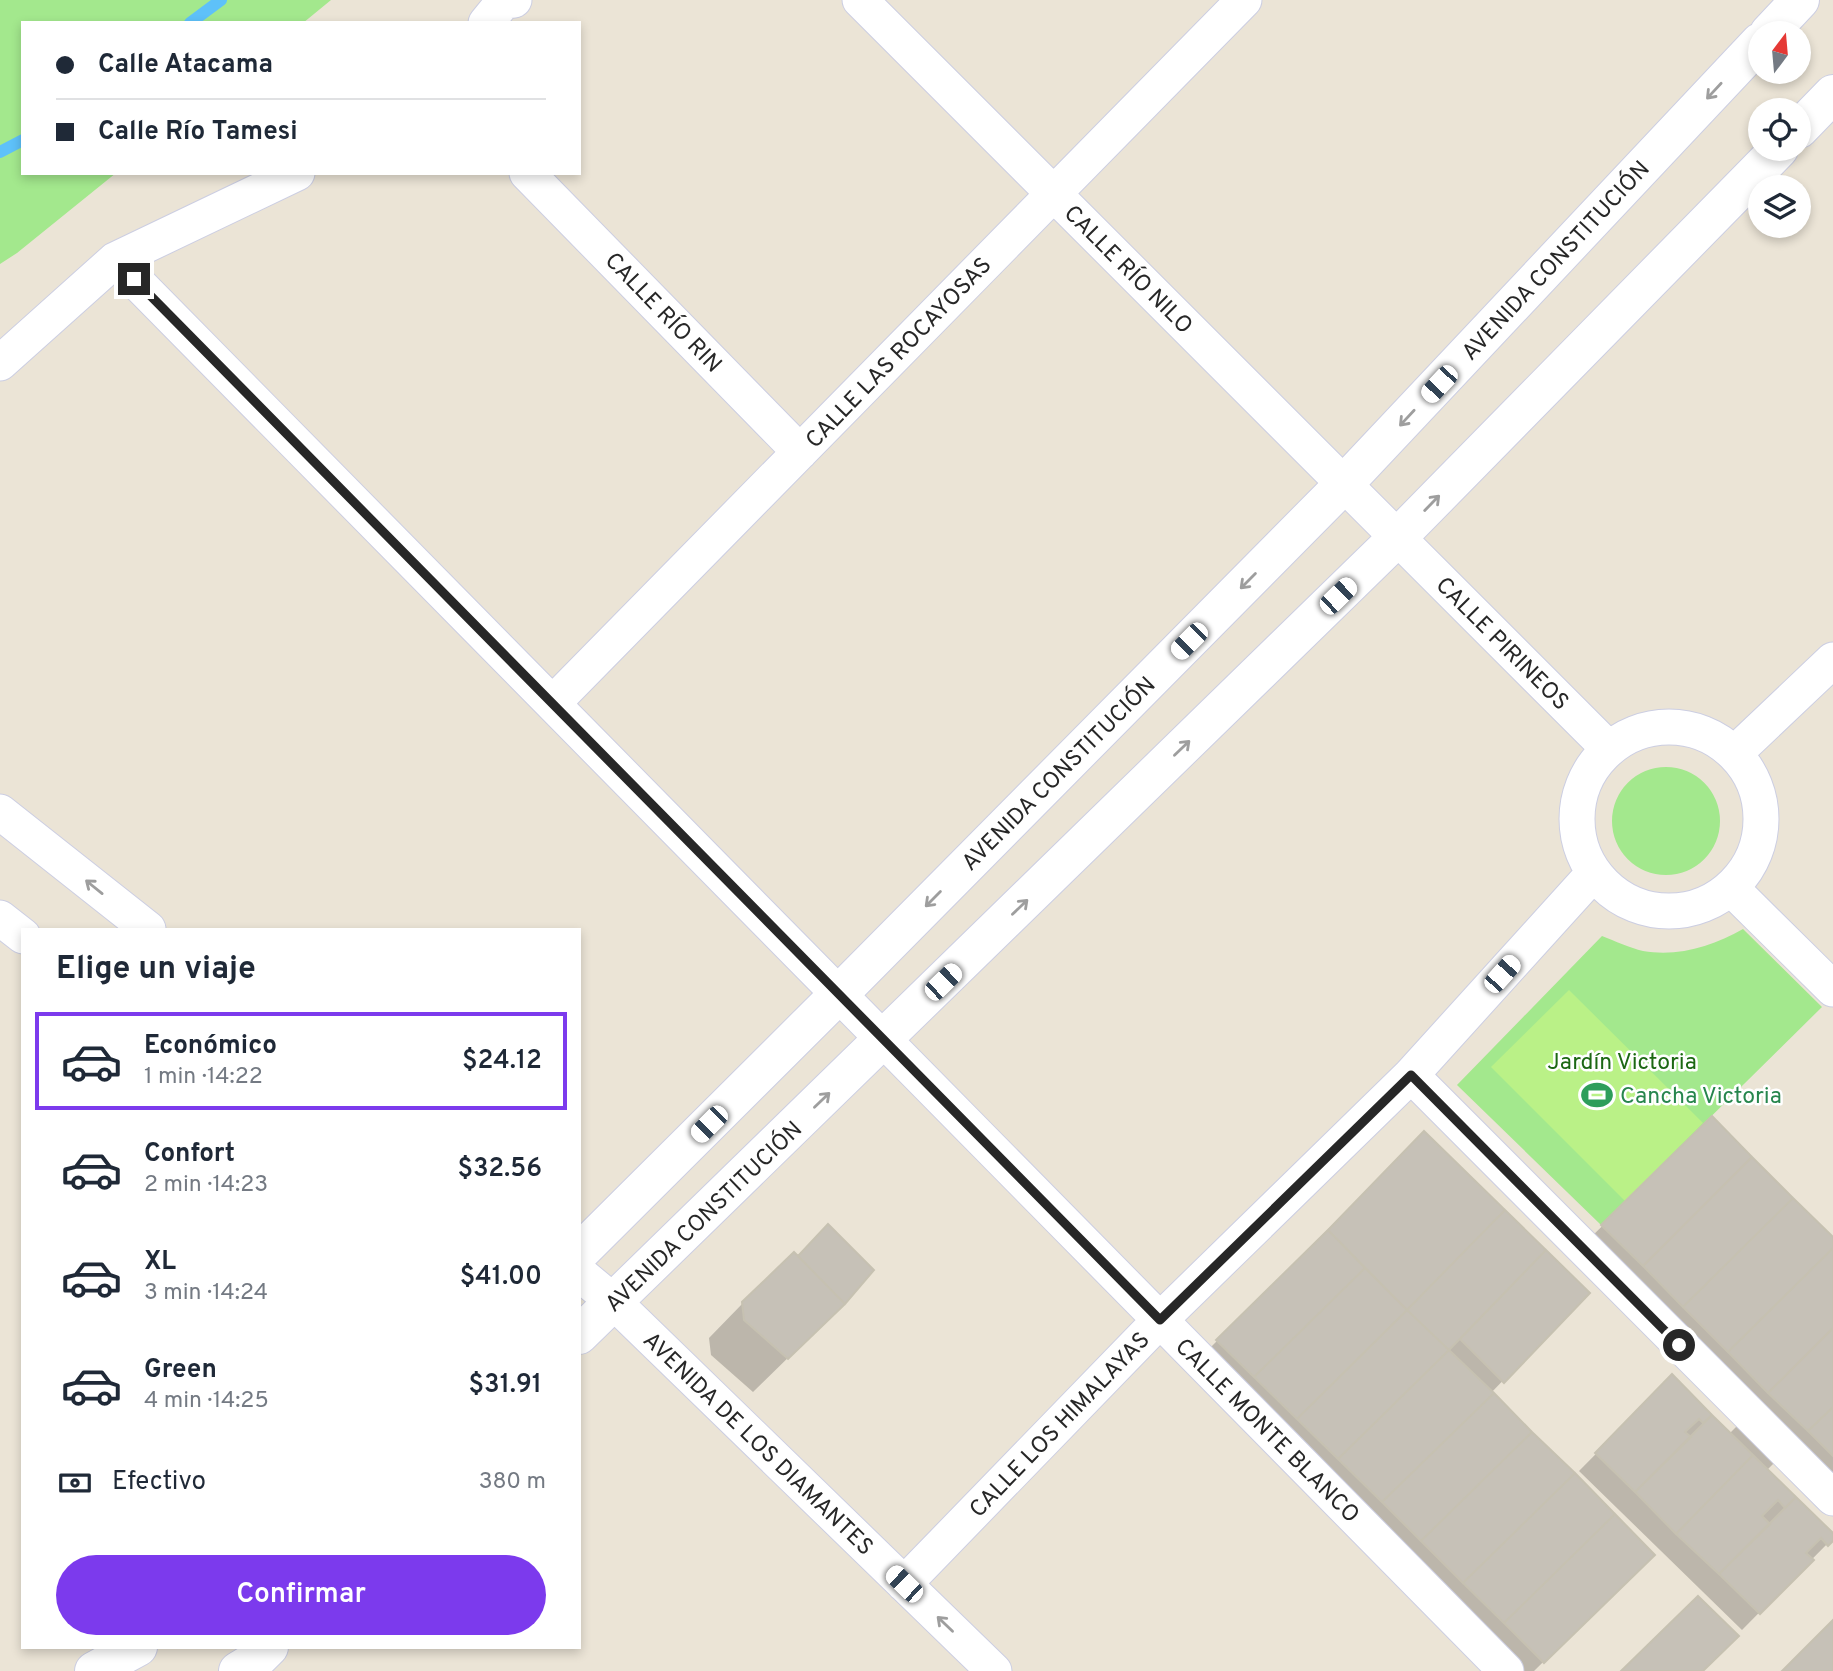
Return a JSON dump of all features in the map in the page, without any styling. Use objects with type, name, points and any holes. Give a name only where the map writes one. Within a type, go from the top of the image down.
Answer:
[{"type":"street","points":[[488,21],[504,1],[514,0]]},
{"type":"street","name":"CALLE RÍO NILO","points":[[860,0],[1398,537]]},
{"type":"street","name":"CALLE LAS ROCAYOSAS","points":[[553,703],[1244,0]]},
{"type":"street","points":[[1780,21],[1800,0]]},
{"type":"street","name":"AVENIDA CONSTITUCIÓN","points":[[581,1251],[1344,484],[1748,55]]},
{"type":"street","points":[[1811,117],[1833,94]]},
{"type":"street","name":"AVENIDA CONSTITUCIÓN","points":[[581,1333],[1398,537],[1767,161]]},
{"type":"street","points":[[0,363],[115,260],[293,175]]},
{"type":"street","name":"CALLE RÍO RIN","points":[[529,175],[800,452]]},
{"type":"street","name":"CALLE MONTE BLANCO","points":[[115,260],[1506,1671]]},
{"type":"street","name":"CALLE PIRINEOS","points":[[1398,537],[1609,749]]},
{"type":"street","points":[[1735,754],[1833,660]]},
{"type":"street","points":[[1659,727],[1686,728],[1712,737],[1735,754],[1752,777],[1762,807],[1761,837],[1751,865],[1732,889],[1704,906],[1673,913],[1642,908],[1613,893],[1593,874],[1581,849],[1576,822],[1579,794],[1591,770],[1609,749],[1632,734],[1659,727]]},
{"type":"street","points":[[0,811],[147,928]]},
{"type":"street","name":"CALLE LOS HIMALAYAS","points":[[904,1584],[1160,1320],[1411,1075],[1593,874]]},
{"type":"street","points":[[1732,889],[1833,989]]},
{"type":"street","points":[[0,918],[21,934]]},
{"type":"street","points":[[1411,1075],[1833,1498]]},
{"type":"street","points":[[581,1275],[615,1303]]},
{"type":"street","name":"AVENIDA DE LOS DIAMANTES","points":[[615,1303],[994,1671]]},
{"type":"street","points":[[94,1671],[134,1649]]},
{"type":"street","points":[[238,1671],[256,1660],[267,1649]]},
{"type":"green space","points":[[0,0],[331,0],[305,21],[21,21],[21,175],[114,175],[0,264]]},
{"type":"green space","points":[[1666,767],[1687,771],[1704,783],[1716,800],[1720,821],[1716,842],[1704,859],[1687,871],[1666,875],[1645,871],[1628,859],[1616,842],[1612,821],[1616,800],[1628,783],[1645,771]]},
{"type":"green space","name":"Jardín Victoria","points":[[1743,929],[1822,1007],[1601,1225],[1457,1085],[1602,936],[1643,951],[1670,952],[1708,945]]},
{"type":"green space","name":"Cancha Victoria","points":[[1569,990],[1703,1123],[1625,1201],[1491,1067]]},
{"type":"building","points":[[1712,1116],[1752,1157],[1643,1266],[1601,1225]]},
{"type":"building","points":[[1424,1131],[1505,1210],[1407,1310],[1328,1230]]},
{"type":"building","points":[[1752,1157],[1793,1198],[1683,1307],[1643,1266]]},
{"type":"building","points":[[1793,1198],[1833,1237],[1833,1248],[1728,1352],[1683,1307]]},
{"type":"building","points":[[1505,1210],[1546,1250],[1449,1350],[1407,1310]]},
{"type":"building","points":[[828,1224],[874,1270],[845,1304],[798,1256]]},
{"type":"building","points":[[1328,1230],[1365,1268],[1254,1377],[1216,1340]]},
{"type":"building","points":[[1833,1248],[1833,1328],[1768,1393],[1728,1352]]},
{"type":"building","points":[[1546,1250],[1590,1293],[1504,1383],[1460,1339]]},
{"type":"building","points":[[794,1252],[845,1304],[788,1359],[744,1320],[742,1302]]},
{"type":"building","points":[[1365,1268],[1407,1310],[1297,1419],[1254,1377]]},
{"type":"building","points":[[1407,1310],[1449,1350],[1338,1459],[1297,1419]]},
{"type":"building","points":[[1833,1328],[1833,1407],[1808,1431],[1768,1393]]},
{"type":"building","points":[[1449,1350],[1494,1393],[1382,1502],[1338,1459]]},
{"type":"building","points":[[1672,1374],[1712,1415],[1703,1423],[1699,1419],[1685,1432],[1691,1437],[1635,1492],[1595,1453]]},
{"type":"building","points":[[1494,1393],[1532,1432],[1421,1541],[1382,1502]]},
{"type":"building","points":[[1833,1407],[1833,1456],[1808,1431]]},
{"type":"building","points":[[1712,1415],[1753,1455],[1676,1534],[1635,1492]]},
{"type":"building","points":[[1532,1432],[1575,1473],[1463,1583],[1421,1541]]},
{"type":"building","points":[[1753,1455],[1796,1497],[1785,1508],[1778,1500],[1762,1516],[1770,1524],[1719,1574],[1676,1534]]},
{"type":"building","points":[[1575,1473],[1615,1514],[1504,1623],[1463,1583]]},
{"type":"building","points":[[1796,1497],[1833,1533],[1833,1541],[1828,1546],[1821,1538],[1806,1553],[1814,1560],[1760,1614],[1719,1574]]},
{"type":"building","points":[[1615,1514],[1655,1555],[1544,1663],[1504,1623]]},
{"type":"building","points":[[1698,1596],[1739,1636],[1703,1671],[1621,1671]]},
{"type":"building","points":[[1833,1620],[1833,1671],[1782,1671]]},
{"type":"waterway","points":[[193,21],[221,0]]},
{"type":"waterway","points":[[0,152],[21,141]]},
{"type":"place","name":"Cancha Victoria","points":[[1597,1095]]},
{"type":"route","points":[[134,279],[1160,1320],[1411,1075],[1679,1345]]}]
